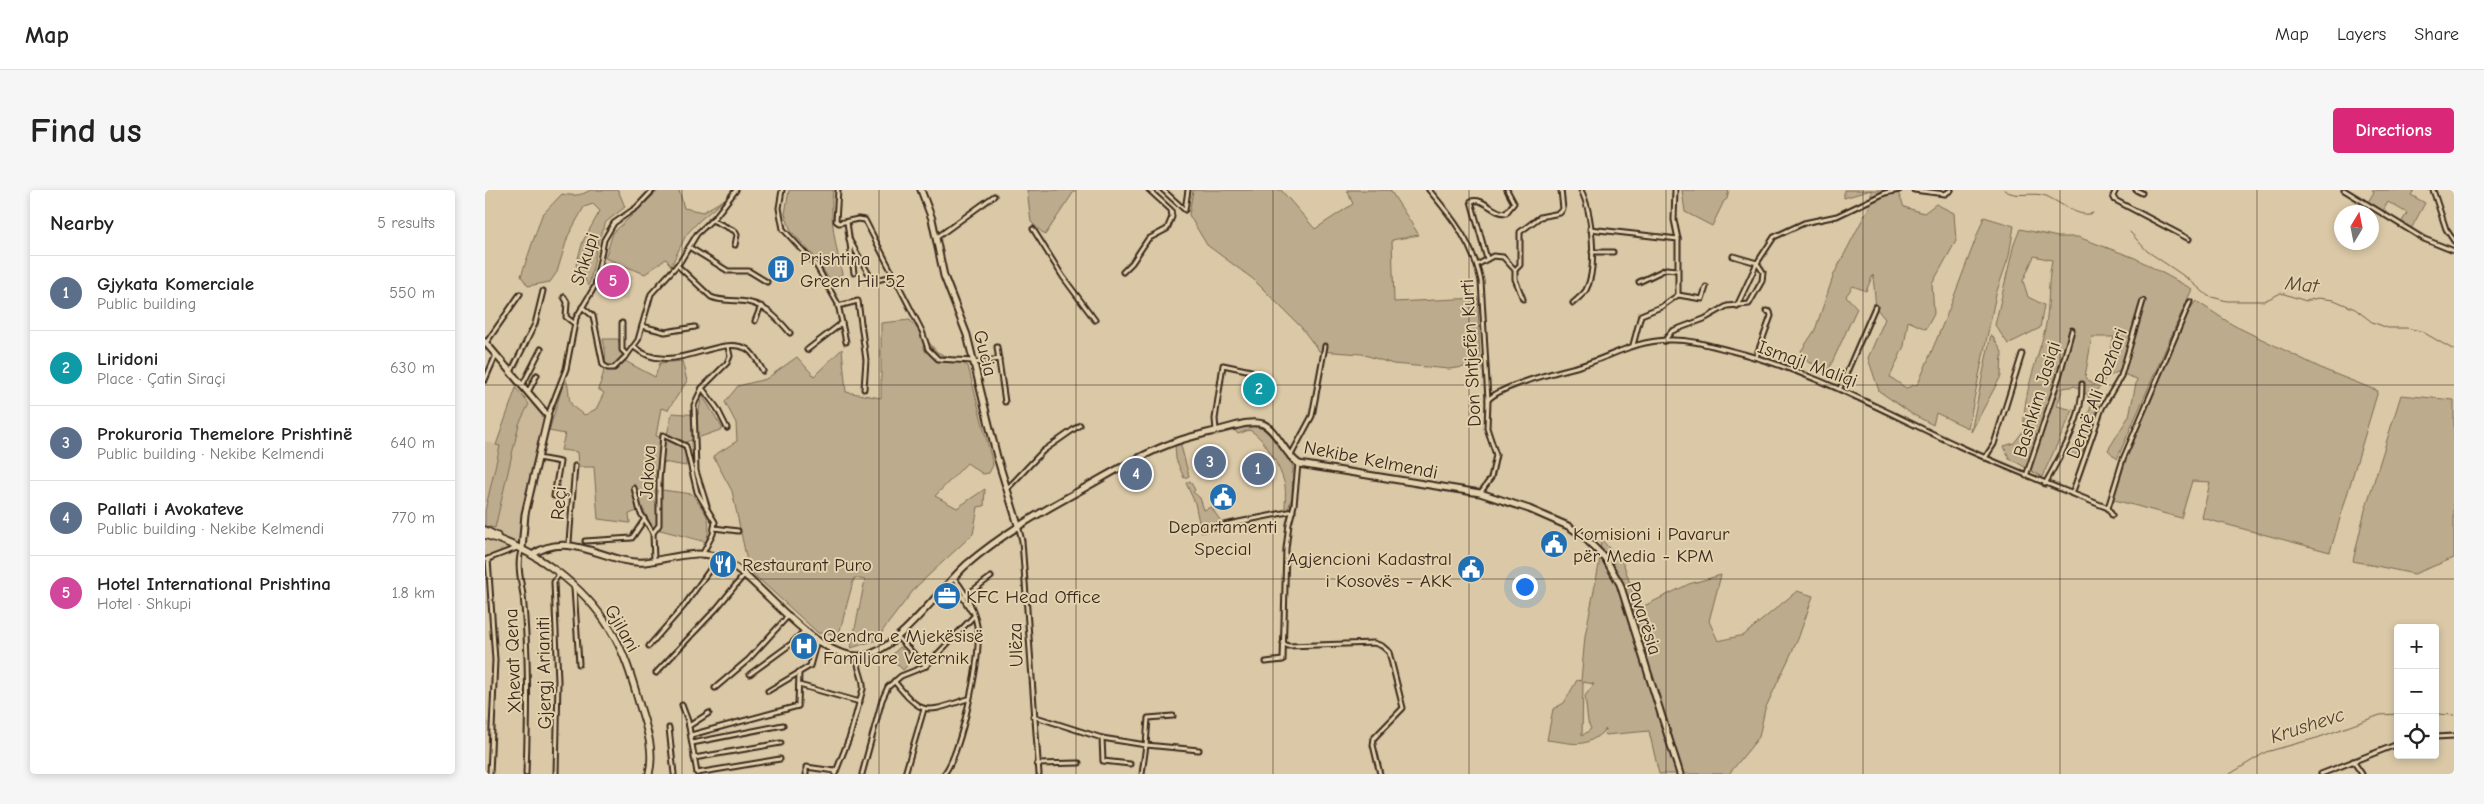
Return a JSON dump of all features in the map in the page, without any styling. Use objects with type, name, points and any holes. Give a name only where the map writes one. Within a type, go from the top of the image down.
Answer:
[{"type":"main road","name":"Gjilani","points":[[485,530],[521,548],[559,574],[603,618],[623,655],[650,742],[651,762],[649,774]]},
{"type":"main road","name":"Gjilani","points":[[485,536],[503,540]]},
{"type":"street","name":"Shkupi","points":[[521,548],[525,514],[548,416],[566,369],[575,324],[582,307],[595,286],[601,251],[614,223],[641,204],[653,190]]},
{"type":"street","points":[[582,307],[593,316],[603,365],[608,368],[614,368],[634,347],[651,294],[677,265],[697,234],[712,220],[736,190]]},
{"type":"street","points":[[782,190],[779,213],[783,229],[816,266],[838,306],[846,342]]},
{"type":"street","points":[[838,190],[836,220],[839,223],[858,219],[865,220],[922,331],[928,349],[934,357],[941,360],[973,362],[999,359]]},
{"type":"street","name":"Gucia","points":[[921,190],[932,220],[941,266],[967,335],[997,457],[1018,525]]},
{"type":"street","points":[[1123,272],[1132,263],[1148,239],[1167,229],[1170,224],[1171,210],[1149,190]]},
{"type":"street","points":[[1163,190],[1185,210],[1188,190]]},
{"type":"street","name":"Don Shtjefën Kurti","points":[[1429,190],[1467,239],[1477,264],[1482,289],[1488,400],[1487,428],[1495,450],[1496,460],[1491,478],[1477,492]]},
{"type":"street","points":[[1487,259],[1471,201],[1479,200],[1499,212],[1506,213],[1514,203],[1507,190]]},
{"type":"street","points":[[1515,270],[1519,269],[1520,265],[1520,232],[1541,217],[1561,213],[1563,209],[1561,190]]},
{"type":"street","points":[[1573,304],[1585,292],[1590,282],[1592,252],[1589,208],[1581,190]]},
{"type":"street","points":[[1675,190],[1674,220],[1677,239],[1677,295]]},
{"type":"street","points":[[1737,306],[1757,263],[1776,236],[1804,223],[1845,213],[1885,193],[1899,190]]},
{"type":"street","points":[[1914,190],[1945,194],[1951,190]]},
{"type":"street","points":[[2116,190],[2113,196],[2115,200],[2189,239]]},
{"type":"street","points":[[2136,190],[2142,193]]},
{"type":"street","points":[[2343,190],[2424,239],[2454,251]]},
{"type":"street","points":[[2433,190],[2446,229],[2454,240]]},
{"type":"street","points":[[935,239],[995,196]]},
{"type":"street","points":[[712,220],[735,231],[735,245]]},
{"type":"street","points":[[847,222],[854,273]]},
{"type":"street","points":[[1033,229],[1063,277],[1095,320]]},
{"type":"street","points":[[1590,229],[1677,239]]},
{"type":"street","points":[[849,239],[871,278],[877,280],[893,276]]},
{"type":"street","points":[[689,248],[728,271],[749,271],[767,282]]},
{"type":"street","points":[[1592,252],[1613,252]]},
{"type":"street","points":[[1477,264],[1495,255],[1501,256],[1515,270],[1515,279],[1523,299]]},
{"type":"street","points":[[1664,340],[1672,331],[1704,319],[1727,306],[1747,306],[1752,301],[1764,275],[1757,263],[1733,256]]},
{"type":"street","points":[[677,265],[714,299],[741,301],[761,306],[773,314],[790,333]]},
{"type":"street","points":[[1639,282],[1666,269],[1677,270]]},
{"type":"street","points":[[1633,345],[1641,315],[1661,307],[1677,295],[1702,299],[1706,287]]},
{"type":"street","points":[[511,372],[529,339],[543,298],[543,291]]},
{"type":"street","points":[[519,294],[485,343],[548,416]]},
{"type":"street","name":"Shkupi","points":[[564,297],[567,302],[566,317],[575,324]]},
{"type":"street","points":[[838,306],[858,301],[866,360],[864,389]]},
{"type":"street","name":"Demë Ali Pozhari","points":[[2072,494],[2102,408],[2121,376],[2143,301]]},
{"type":"street","points":[[2112,515],[2108,508],[2123,458],[2190,302]]},
{"type":"street","points":[[755,320],[761,306]]},
{"type":"street","points":[[1839,388],[1875,307]]},
{"type":"street","points":[[1756,357],[1771,316],[1770,312],[1766,310]]},
{"type":"street","points":[[622,323],[622,350],[627,355]]},
{"type":"street","points":[[807,350],[842,323]]},
{"type":"street","points":[[641,326],[665,332],[695,328]]},
{"type":"street","name":"Bashkim Jasiqi","points":[[2026,476],[2059,377],[2071,330]]},
{"type":"street","name":"Ismajl Maliqi","points":[[1488,400],[1499,392],[1540,376],[1589,363],[1633,345],[1664,340],[1710,345],[1785,366],[1839,388],[1985,458],[2108,508]]},
{"type":"street","points":[[634,347],[651,355],[669,359],[687,357],[708,349],[736,346],[749,350],[763,371]]},
{"type":"street","points":[[1290,457],[1312,416],[1325,346]]},
{"type":"street","points":[[707,508],[697,477],[694,405],[702,388],[727,363],[730,356],[729,347]]},
{"type":"street","points":[[997,347],[1005,402]]},
{"type":"street","points":[[523,386],[541,349]]},
{"type":"street","points":[[485,380],[495,354]]},
{"type":"street","points":[[1985,458],[1994,444],[2021,354]]},
{"type":"street","points":[[1217,430],[1215,419],[1223,365],[1251,370],[1248,401]]},
{"type":"street","points":[[528,392],[537,375]]},
{"type":"street","points":[[2045,484],[2076,420],[2082,398],[2082,384]]},
{"type":"street","points":[[702,388],[717,408],[727,428]]},
{"type":"street","name":"Nekibe Kelmendi","points":[[858,656],[877,651],[897,637],[954,577],[994,542],[1018,525],[1159,448],[1217,430],[1247,423],[1261,424],[1271,431],[1290,457],[1299,464],[1477,492]]},
{"type":"street","points":[[1008,488],[1043,451],[1080,425]]},
{"type":"street","name":"Jakova","points":[[653,533],[659,525],[659,479],[663,435],[686,446],[697,492],[713,517],[714,528]]},
{"type":"street","points":[[538,458],[559,462],[554,496]]},
{"type":"street","points":[[1266,662],[1283,660],[1286,549],[1299,464]]},
{"type":"street","name":"Reçi","points":[[569,542],[575,466]]},
{"type":"street","points":[[634,488],[644,520],[653,533],[654,560]]},
{"type":"street","name":"Pavarësia","points":[[1477,492],[1513,503],[1568,526],[1590,542],[1605,558],[1619,584],[1680,774]]},
{"type":"street","points":[[1203,529],[1293,511]]},
{"type":"street","points":[[585,541],[632,538],[644,520]]},
{"type":"street","name":"Ulëza","points":[[1018,525],[1022,541],[1033,716],[1039,774]]},
{"type":"street","points":[[702,555],[714,528],[738,532]]},
{"type":"street","points":[[532,555],[549,547],[579,547],[629,562],[702,555],[719,558],[744,575],[817,640],[842,653],[858,656],[858,670],[864,685],[860,702],[835,773],[806,767],[806,774]]},
{"type":"street","points":[[490,774],[495,660],[486,560],[521,548]]},
{"type":"street","name":"Xhevat Qena","points":[[521,548],[519,561],[527,660],[526,774]]},
{"type":"street","points":[[649,646],[684,606],[719,558]]},
{"type":"street","name":"Gjergj Arianiti","points":[[556,774],[558,682],[554,582],[559,574]]},
{"type":"street","points":[[656,673],[744,575]]},
{"type":"street","points":[[944,774],[954,756],[968,699],[978,643],[974,615],[954,577]]},
{"type":"street","points":[[965,596],[991,577]]},
{"type":"street","points":[[948,583],[965,596]]},
{"type":"street","points":[[574,587],[579,664]]},
{"type":"street","points":[[715,688],[748,660],[789,615]]},
{"type":"street","points":[[863,774],[886,690],[901,676],[926,666],[974,615]]},
{"type":"street","points":[[750,674],[791,644],[805,630]]},
{"type":"street","points":[[897,637],[926,666]]},
{"type":"street","points":[[768,691],[811,663],[817,640]]},
{"type":"street","points":[[1283,643],[1288,646],[1374,643],[1382,646],[1389,652],[1403,708],[1374,738],[1373,745],[1380,774]]},
{"type":"street","points":[[691,735],[798,706],[799,672]]},
{"type":"street","points":[[894,681],[913,703],[924,709],[939,709],[968,699]]},
{"type":"street","points":[[799,685],[860,702]]},
{"type":"street","points":[[682,705],[691,735],[697,774],[779,759]]},
{"type":"street","points":[[905,774],[924,709]]},
{"type":"street","points":[[689,726],[709,713]]},
{"type":"street","points":[[1033,716],[1102,738],[1145,745],[1199,750]]},
{"type":"street","points":[[1142,774],[1148,718],[1173,716]]},
{"type":"street","points":[[692,743],[783,725]]},
{"type":"street","points":[[669,728],[674,774]]},
{"type":"street","points":[[2439,737],[2454,736]]},
{"type":"street","points":[[1102,738],[1103,760],[1130,764]]},
{"type":"street","points":[[694,758],[781,743]]},
{"type":"street","points":[[2321,774],[2394,745]]},
{"type":"street","points":[[2353,760],[2362,774]]},
{"type":"street","points":[[1037,764],[1079,763]]},
{"type":"shaded area","points":[[590,190],[618,190],[625,207],[606,222],[599,238],[589,286],[576,265],[583,241],[600,211],[593,204],[584,207],[568,236],[557,272],[550,282],[528,286],[521,276],[542,215],[562,194],[577,195]]},
{"type":"shaded area","points":[[659,190],[679,190],[684,208],[703,212],[725,199],[686,235],[671,266],[666,259],[645,274],[605,258],[613,233]]},
{"type":"shaded area","points":[[789,190],[833,190],[832,211],[835,243],[842,274],[831,282],[814,256],[791,231],[785,214]]},
{"type":"shaded area","points":[[1027,190],[1075,190],[1045,235],[1031,222]]},
{"type":"shaded area","points":[[1193,190],[1281,190],[1315,229],[1353,204],[1347,190],[1390,190],[1419,235],[1392,240],[1394,302],[1478,298],[1480,365],[1449,369],[1393,364],[1362,354],[1319,351],[1301,327],[1253,279],[1207,245],[1189,215]]},
{"type":"shaded area","points":[[1682,190],[1729,190],[1727,199],[1724,201],[1712,226],[1685,212]]},
{"type":"shaded area","points":[[1844,190],[1871,190],[1844,198]]},
{"type":"shaded area","points":[[1871,190],[1897,190],[1904,207],[1924,213],[1936,204],[1954,213],[1956,241],[1932,284],[1934,314],[1926,329],[1908,321],[1904,346],[1890,377],[1906,388],[1918,384],[1984,217],[2014,226],[2009,256],[1996,294],[1968,428],[1936,413],[1933,425],[1912,414],[1879,391],[1868,358],[1885,319],[1876,308],[1873,275],[1866,291],[1853,286],[1846,296],[1857,308],[1829,369],[1808,362],[1801,351],[1815,330],[1834,274],[1871,203]]},
{"type":"shaded area","points":[[2372,190],[2414,190],[2411,195],[2425,203],[2411,229],[2401,223],[2407,213],[2388,202],[2383,211],[2379,209],[2379,205],[2373,205],[2368,202],[2374,192]]},
{"type":"shaded area","points":[[2020,229],[2058,237],[2078,237],[2135,258],[2192,289],[2117,459],[2108,450],[2129,416],[2137,379],[2117,372],[2105,379],[2094,394],[2098,407],[2083,451],[2070,457],[2091,407],[2088,395],[2075,386],[2063,388],[2057,406],[2073,410],[2042,477],[2009,458],[2004,446],[2014,443],[2024,430],[2025,405],[2047,321],[2049,277],[2052,260],[2034,256],[2023,281],[2028,297],[2044,305],[2040,328],[2008,344],[1995,325],[2014,244]],"holes":[[[2092,337],[2114,337],[2105,367],[2094,385],[2085,377]]]},
{"type":"shaded area","points":[[601,263],[633,276],[628,301],[598,292]]},
{"type":"shaded area","points":[[2196,301],[2233,325],[2325,370],[2378,391],[2330,552],[2202,518],[2210,482],[2192,481],[2181,518],[2111,499],[2141,416],[2189,310]]},
{"type":"shaded area","points":[[910,320],[937,352],[968,366],[993,465],[989,473],[983,474],[967,463],[935,496],[957,508],[985,489],[984,506],[978,507],[973,534],[916,587],[883,630],[880,639],[851,648],[865,580],[854,578],[839,634],[818,633],[749,570],[732,491],[713,456],[737,441],[736,423],[725,402],[738,386],[766,379],[797,357],[814,376],[842,349],[846,392],[881,398],[881,323]]},
{"type":"shaded area","points":[[1991,334],[2002,352],[2001,376],[1971,432]]},
{"type":"shaded area","points":[[603,339],[618,339],[625,361],[655,377],[660,363],[682,361],[687,381],[668,410],[661,408],[656,436],[666,439],[672,413],[698,415],[702,395],[723,429],[686,442],[686,466],[663,462],[662,490],[692,494],[707,516],[709,527],[706,542],[653,528],[643,509],[629,514],[630,523],[598,519],[594,467],[578,467],[577,452],[561,450],[565,434],[549,431],[565,378],[570,402],[573,406],[585,415],[596,409],[604,393],[598,389],[605,364]]},
{"type":"shaded area","points":[[516,388],[529,404],[519,424],[495,528],[485,526],[485,511],[500,446],[496,445]]},
{"type":"shaded area","points":[[2401,395],[2454,400],[2454,558],[2414,574],[2353,561],[2365,510]]},
{"type":"shaded area","points":[[533,398],[548,416],[531,487],[521,549],[485,562],[485,526],[495,528],[519,424]]},
{"type":"shaded area","points":[[1250,425],[1266,430],[1293,466],[1292,497],[1288,509],[1285,510],[1283,479],[1266,446],[1255,433],[1249,430],[1238,434],[1232,428]]},
{"type":"shaded area","points":[[485,441],[500,446],[485,511]]},
{"type":"shaded area","points":[[1180,442],[1189,476],[1184,478],[1176,459],[1175,444]]},
{"type":"shaded area","points":[[1190,481],[1195,490],[1193,492],[1200,498],[1204,510],[1211,507],[1222,523],[1213,523],[1200,527],[1195,503],[1186,483]]},
{"type":"shaded area","points":[[1601,539],[1624,565],[1638,609],[1689,584],[1721,575],[1709,621],[1718,641],[1744,635],[1797,591],[1813,596],[1798,639],[1765,709],[1759,737],[1729,774],[1659,774],[1649,731],[1605,735],[1606,729],[1591,740],[1579,744],[1547,740],[1553,709],[1564,703],[1577,680],[1581,681],[1585,636],[1599,565]],"holes":[[[1583,682],[1594,684],[1585,696],[1588,722],[1591,729],[1582,736]]]},
{"type":"shaded area","points":[[900,647],[913,659],[903,670],[890,657]]},
{"type":"waterway","name":"Mat","points":[[2004,190],[2019,195],[2035,194],[2046,196],[2076,212],[2082,214],[2093,213]]},
{"type":"waterway","name":"Mat","points":[[2130,232],[2147,251],[2187,278],[2208,296],[2227,301],[2264,301],[2281,293],[2306,301],[2318,298],[2334,300],[2355,309],[2372,322],[2388,328],[2406,328],[2421,331],[2454,350]]},
{"type":"waterway","name":"Krushevc","points":[[2230,774],[2266,752],[2317,738],[2380,715],[2394,714]]},
{"type":"waterway","name":"Krushevc","points":[[2439,714],[2454,715]]},
{"type":"place","name":"Prishtina Green Hil 52","points":[[781,269]]},
{"type":"place","name":"Hotel International Prishtina","points":[[613,281]]},
{"type":"place","name":"Liridoni","points":[[1259,389]]},
{"type":"place","name":"Prokuroria Themelore Prishtinë","points":[[1210,462]]},
{"type":"place","name":"Gjykata Komerciale","points":[[1258,469]]},
{"type":"place","name":"Pallati i Avokateve","points":[[1136,474]]},
{"type":"place","name":"Departamenti Special","points":[[1223,497]]},
{"type":"place","name":"Komisioni i Pavarur për Media - KPM","points":[[1554,544]]},
{"type":"place","name":"Restaurant Puro","points":[[723,564]]},
{"type":"place","name":"Agjencioni Kadastral i Kosovës - AKK","points":[[1471,569]]},
{"type":"place","name":"KFC Head Office","points":[[947,596]]},
{"type":"place","name":"Qendra e Mjekësisë Familjare Veternik","points":[[804,646]]}]
